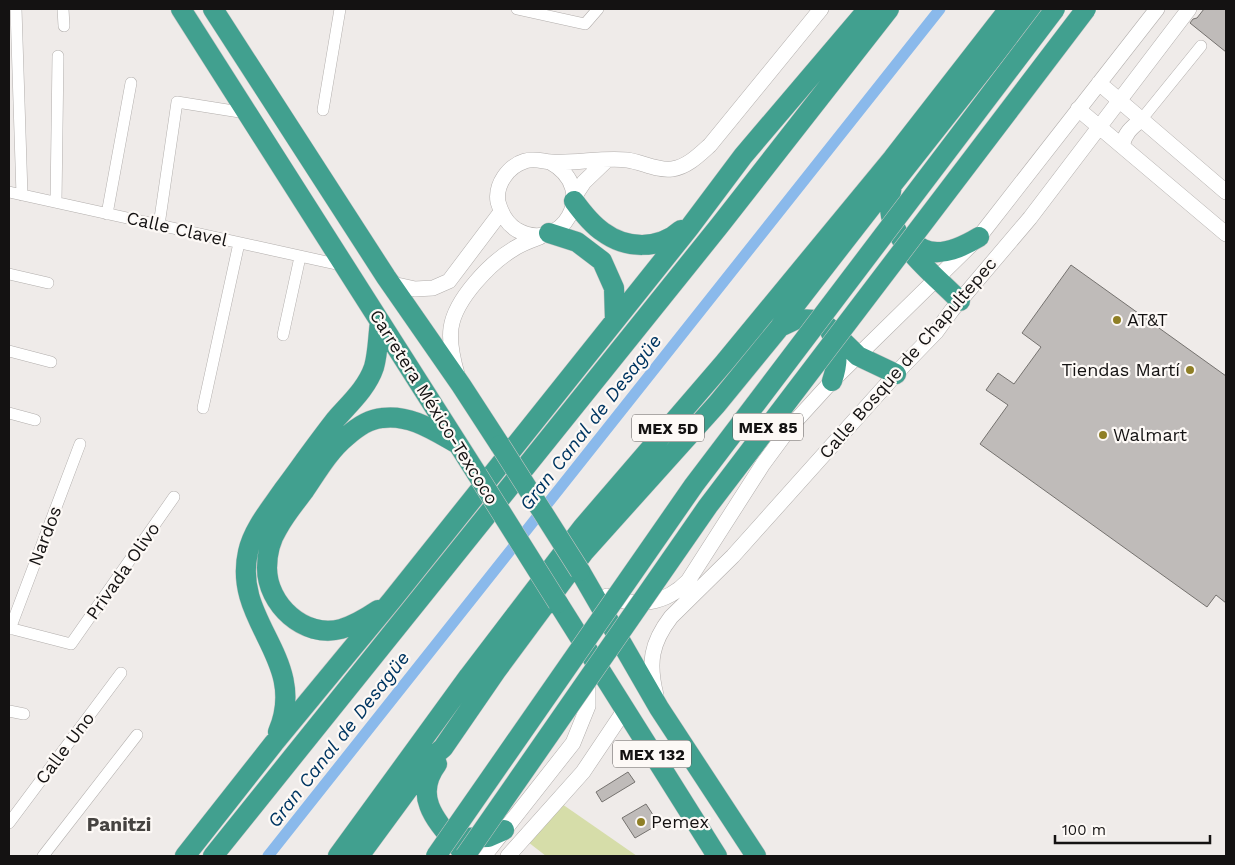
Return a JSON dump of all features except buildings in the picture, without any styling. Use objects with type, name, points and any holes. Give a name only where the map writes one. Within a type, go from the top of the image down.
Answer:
[{"type":"highway","name":"Carretera México-Texcoco","points":[[181,9],[459,445],[624,711],[717,856]]},
{"type":"highway","points":[[204,9],[227,43],[242,53]]},
{"type":"highway","name":"Carretera México-Texcoco","points":[[213,9],[390,281],[500,445],[583,576],[659,708],[756,856]]},
{"type":"highway","points":[[185,856],[689,228],[743,156],[868,9]]},
{"type":"highway","points":[[213,856],[713,233],[889,9]]},
{"type":"highway","name":"MEX 5D","points":[[338,856],[469,676],[582,528],[724,363],[893,158],[1009,9]]},
{"type":"highway","points":[[359,856],[431,758],[443,748],[496,671],[584,552],[717,404],[780,327],[794,305],[875,202],[892,185],[1031,9]]},
{"type":"highway","name":"MEX 85","points":[[436,856],[694,484],[1056,9]]},
{"type":"highway","name":"MEX 85","points":[[465,856],[708,506],[1086,9]]},
{"type":"highway","points":[[892,185],[890,200],[891,217],[897,233],[916,258],[960,301]]},
{"type":"highway","points":[[574,199],[588,220],[609,236],[628,244],[645,245],[671,238],[708,201]]},
{"type":"highway","points":[[897,233],[924,250],[934,252],[964,246],[980,236]]},
{"type":"highway","points":[[548,234],[578,242],[602,261],[614,288],[615,320]]},
{"type":"highway","points":[[780,327],[791,321],[803,318],[816,320],[828,327],[858,356],[896,374]]},
{"type":"highway","points":[[274,743],[282,723],[286,692],[284,676],[252,606],[247,586],[246,566],[248,550],[266,515],[320,439],[365,385],[374,367],[380,322]]},
{"type":"highway","points":[[828,327],[834,340],[837,354],[832,381]]},
{"type":"highway","points":[[392,600],[360,622],[339,629],[322,630],[307,626],[292,618],[278,604],[269,586],[267,568],[270,547],[278,528],[331,452],[345,437],[362,425],[380,418],[399,417],[418,423],[459,445]]},
{"type":"highway","points":[[443,748],[439,761],[429,776],[426,792],[434,817],[465,856]]},
{"type":"highway","points":[[444,830],[457,837],[471,839],[488,837],[504,830]]},
{"type":"main road","points":[[548,234],[536,236],[518,231],[506,221],[501,212],[498,200],[499,187],[504,176],[513,167],[524,161],[536,159],[550,162],[625,160],[658,168],[671,169],[683,165],[696,158],[719,135],[821,9]]},
{"type":"main road","name":"Calle Bosque de Chapultepec","points":[[583,576],[607,596],[624,602],[642,603],[659,600],[675,593],[688,581],[763,464],[791,426],[832,381],[936,277],[980,236],[1157,9]]},
{"type":"main road","name":"Calle Bosque de Chapultepec","points":[[659,708],[652,679],[654,644],[671,617],[733,556],[936,332],[1030,218],[1189,9]]},
{"type":"main road","points":[[1099,83],[1226,192]]},
{"type":"main road","points":[[1078,109],[1226,234]]},
{"type":"main road","points":[[1122,146],[1125,135],[1141,120]]},
{"type":"main road","points":[[574,199],[584,182],[607,160]]},
{"type":"main road","points":[[461,385],[454,363],[451,333],[453,320],[459,307],[475,284],[494,263],[516,247],[558,229],[567,220],[571,212],[574,199],[573,186],[560,167],[550,162]]},
{"type":"main road","points":[[390,281],[406,288],[424,289],[433,288],[449,281],[501,212]]},
{"type":"main road","points":[[484,856],[573,743],[588,706],[588,651]]},
{"type":"main road","points":[[508,856],[583,772],[624,711]]},
{"type":"street","points":[[16,9],[22,195]]},
{"type":"street","points":[[63,9],[64,26]]},
{"type":"street","points":[[324,110],[340,9]]},
{"type":"street","points":[[517,9],[585,24],[598,9]]},
{"type":"street","points":[[1141,120],[1201,46]]},
{"type":"street","points":[[56,202],[58,56]]},
{"type":"street","points":[[107,214],[130,82]]},
{"type":"street","points":[[159,225],[176,102],[246,113]]},
{"type":"street","name":"Calle Clavel","points":[[9,192],[344,266]]},
{"type":"street","points":[[203,408],[240,243]]},
{"type":"street","points":[[283,335],[300,257]]},
{"type":"street","points":[[9,274],[48,283]]},
{"type":"street","points":[[9,351],[51,362]]},
{"type":"street","points":[[9,413],[35,420]]},
{"type":"street","name":"Nardos","points":[[9,628],[80,444]]},
{"type":"street","name":"Privada Olivo","points":[[9,628],[71,644],[174,497]]},
{"type":"street","name":"Calle Uno","points":[[9,823],[121,673]]},
{"type":"street","points":[[9,711],[24,714]]},
{"type":"street","points":[[43,856],[137,735]]},
{"type":"green space","points":[[562,804],[637,856],[546,856],[528,842]]},
{"type":"waterway","name":"Gran Canal de Desagüe","points":[[268,856],[940,9]]},
{"type":"place","name":"AT&T","points":[[1117,320]]},
{"type":"place","name":"Tiendas Martí","points":[[1190,370]]},
{"type":"place","name":"Walmart","points":[[1103,435]]},
{"type":"place","name":"Pemex","points":[[641,822]]},
{"type":"district","name":"Panitzi","points":[[119,824]]}]
